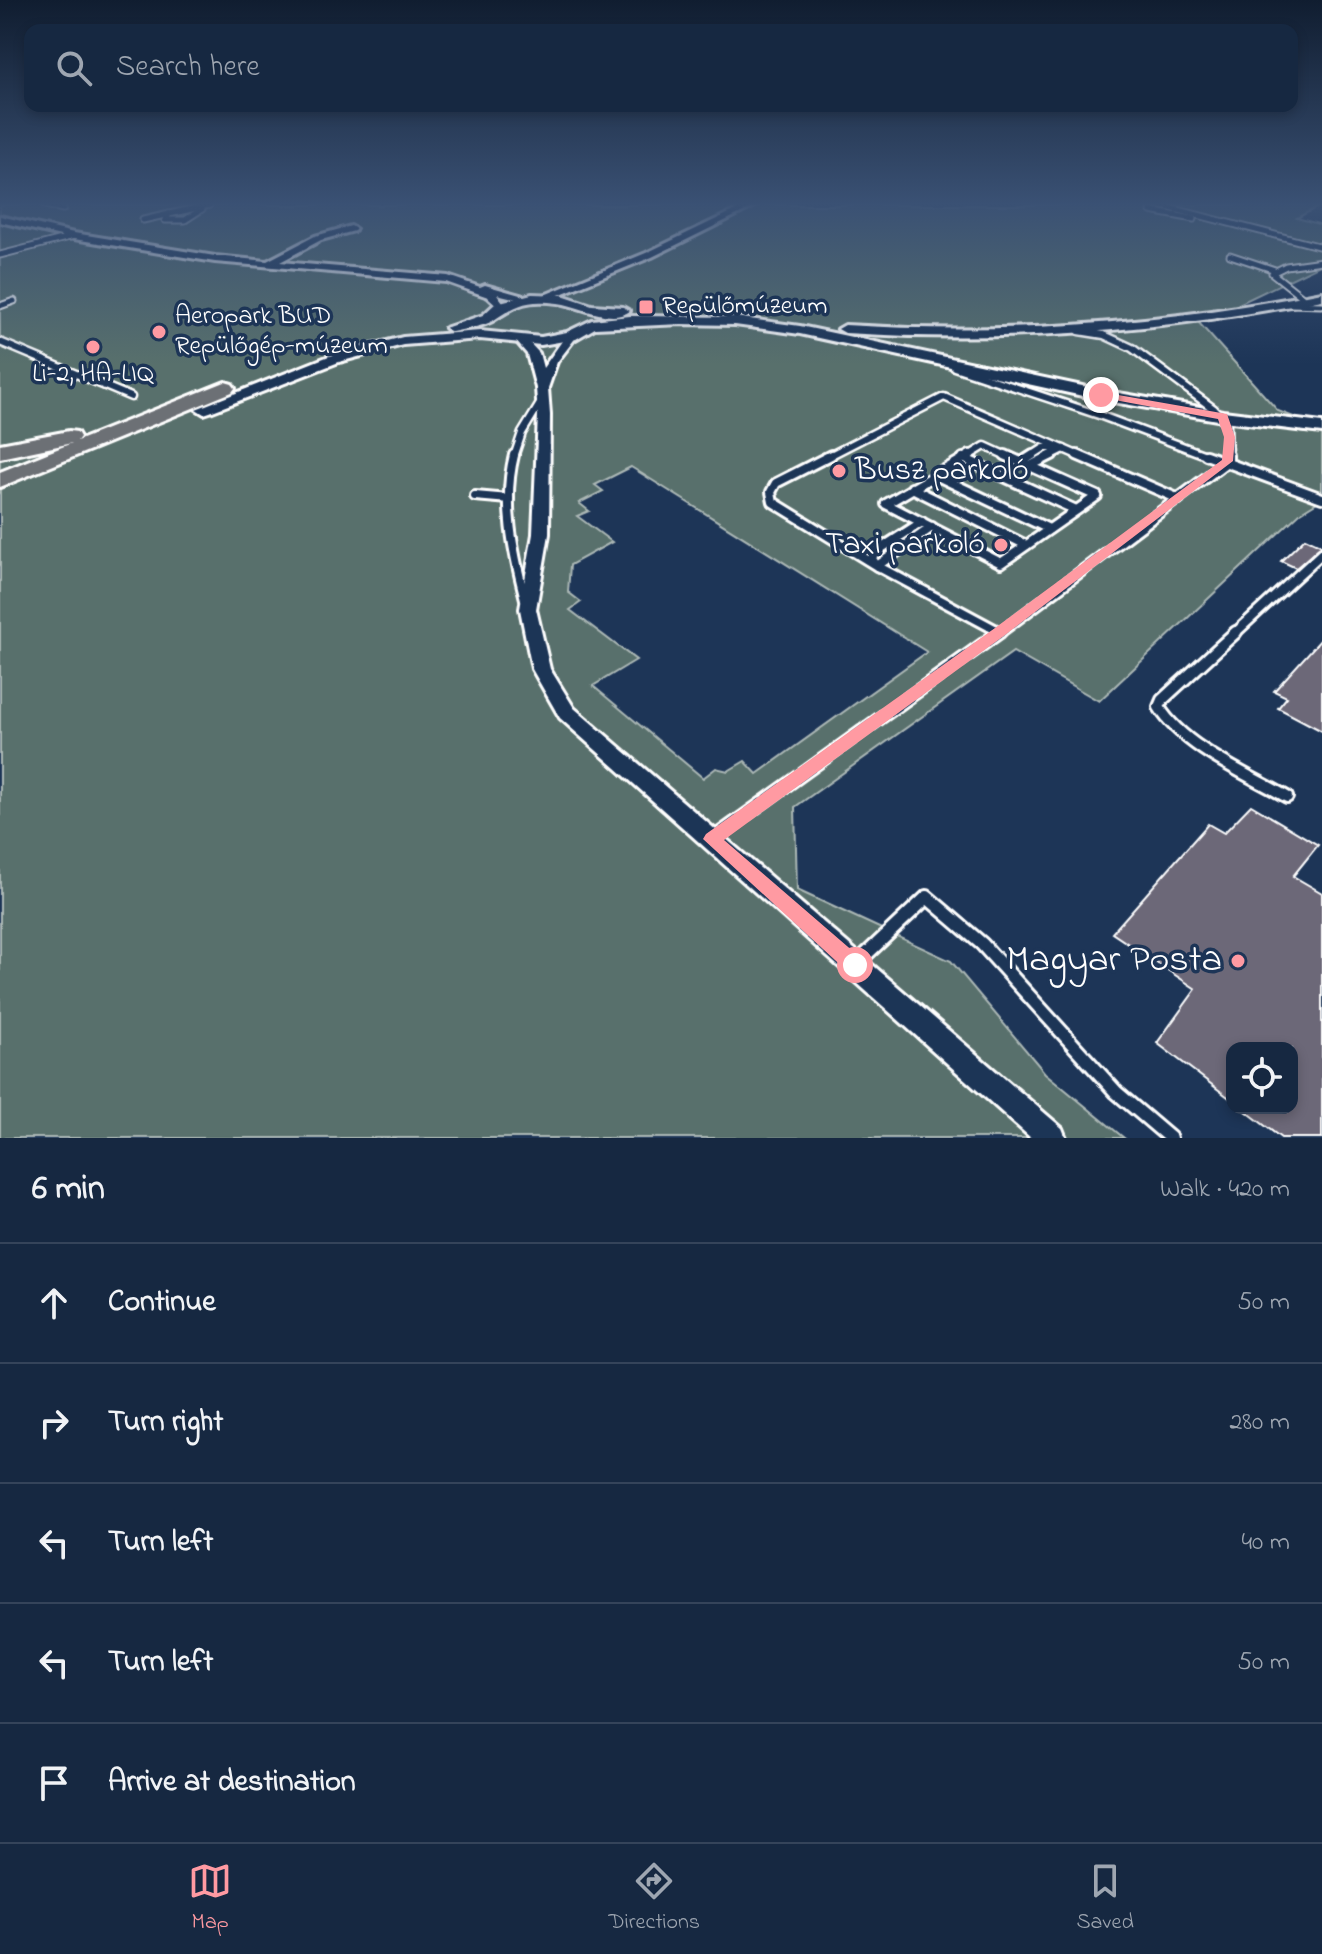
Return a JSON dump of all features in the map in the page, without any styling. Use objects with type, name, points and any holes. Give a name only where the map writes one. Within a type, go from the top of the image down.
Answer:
[{"type":"highway","points":[[0,451],[85,433],[225,388]]},
{"type":"highway","points":[[0,480],[225,388]]},
{"type":"highway","points":[[0,480],[204,409]]},
{"type":"street","points":[[220,258],[266,265],[437,278],[584,306],[740,313],[846,329],[957,334],[1079,331],[1317,299]]},
{"type":"street","points":[[266,265],[279,258]]},
{"type":"street","points":[[225,388],[330,351],[488,318],[501,306],[535,298],[636,258]]},
{"type":"street","points":[[592,324],[594,318],[584,306],[585,289],[610,270]]},
{"type":"street","points":[[468,285],[492,295],[501,306]]},
{"type":"street","points":[[488,318],[490,328],[504,336]]},
{"type":"street","points":[[204,409],[334,359],[375,347],[449,336],[552,340],[571,336],[592,324],[648,319],[767,325],[1223,416],[1322,428]]},
{"type":"street","points":[[957,334],[933,340],[930,346],[941,358],[959,365]]},
{"type":"street","points":[[571,336],[551,362],[543,393],[541,534],[528,609],[541,669],[567,713],[1052,1138]]},
{"type":"street","points":[[521,340],[533,353],[543,393]]},
{"type":"lane","points":[[1239,258],[1275,270],[1322,261]]},
{"type":"lane","points":[[1275,270],[1273,275],[1277,280],[1317,299]]},
{"type":"lane","points":[[0,306],[14,301]]},
{"type":"lane","points":[[712,839],[1000,632],[1228,461],[1229,437],[1223,416],[1132,348],[1104,335],[1079,331]]},
{"type":"lane","points":[[0,342],[131,397]]},
{"type":"lane","points":[[924,357],[1228,461],[1322,498]]},
{"type":"lane","points":[[528,609],[509,530],[509,499],[517,444],[543,393]]},
{"type":"lane","points":[[1000,632],[877,566],[782,509],[773,502],[771,492],[776,483],[944,397],[1179,499]]},
{"type":"lane","points":[[985,446],[1097,496],[1001,563],[886,504],[963,458],[985,446]]},
{"type":"lane","points":[[1026,464],[1065,449]]},
{"type":"lane","points":[[963,458],[1076,510]]},
{"type":"lane","points":[[935,475],[1049,529]]},
{"type":"lane","points":[[912,488],[1026,545]]},
{"type":"lane","points":[[475,496],[509,499]]},
{"type":"lane","points":[[877,566],[872,559],[874,553],[922,522]]},
{"type":"lane","points":[[877,566],[932,527]]},
{"type":"lane","points":[[1287,797],[1204,748],[1167,721],[1159,707],[1162,700],[1322,553]]},
{"type":"lane","points":[[855,965],[927,897],[982,944],[1116,1092],[1170,1138]]},
{"type":"green space","points":[[0,258],[1322,258],[1322,264],[1199,323],[1278,411],[1322,428],[1322,499],[1301,512],[1099,701],[1013,652],[795,807],[797,890],[951,961],[1045,1073],[1124,1138],[0,1138]],"holes":[[[631,467],[927,652],[757,774],[745,761],[728,771],[716,768],[703,778],[593,686],[636,660],[570,610],[581,602],[568,592],[570,565],[612,542],[577,516],[589,511],[579,503],[603,491],[595,485]]]},
{"type":"building","points":[[1305,538],[1322,546],[1296,568],[1281,561]]},
{"type":"building","points":[[1322,638],[1322,731],[1278,708],[1287,697],[1274,691]]},
{"type":"building","name":"Magyar Posta","points":[[1251,805],[1318,845],[1293,876],[1322,893],[1322,1138],[1281,1138],[1250,1114],[1298,1114],[1298,1042],[1226,1042],[1226,1095],[1157,1043],[1196,989],[1112,933],[1208,824],[1224,833]]},
{"type":"place","name":"Repülőmúzeum","points":[[646,307]]},
{"type":"place","name":"Aeropark BUD Repülőgép-múzeum","points":[[159,332]]},
{"type":"place","name":"Li-2, HA-LIQ","points":[[93,347]]},
{"type":"place","name":"Busz parkoló","points":[[839,471]]},
{"type":"place","name":"Taxi parkoló","points":[[1001,545]]},
{"type":"place","name":"Magyar Posta","points":[[1238,961]]},
{"type":"route","points":[[855,965],[712,839],[1000,632],[1228,461],[1229,437],[1223,416],[1101,395]]}]
